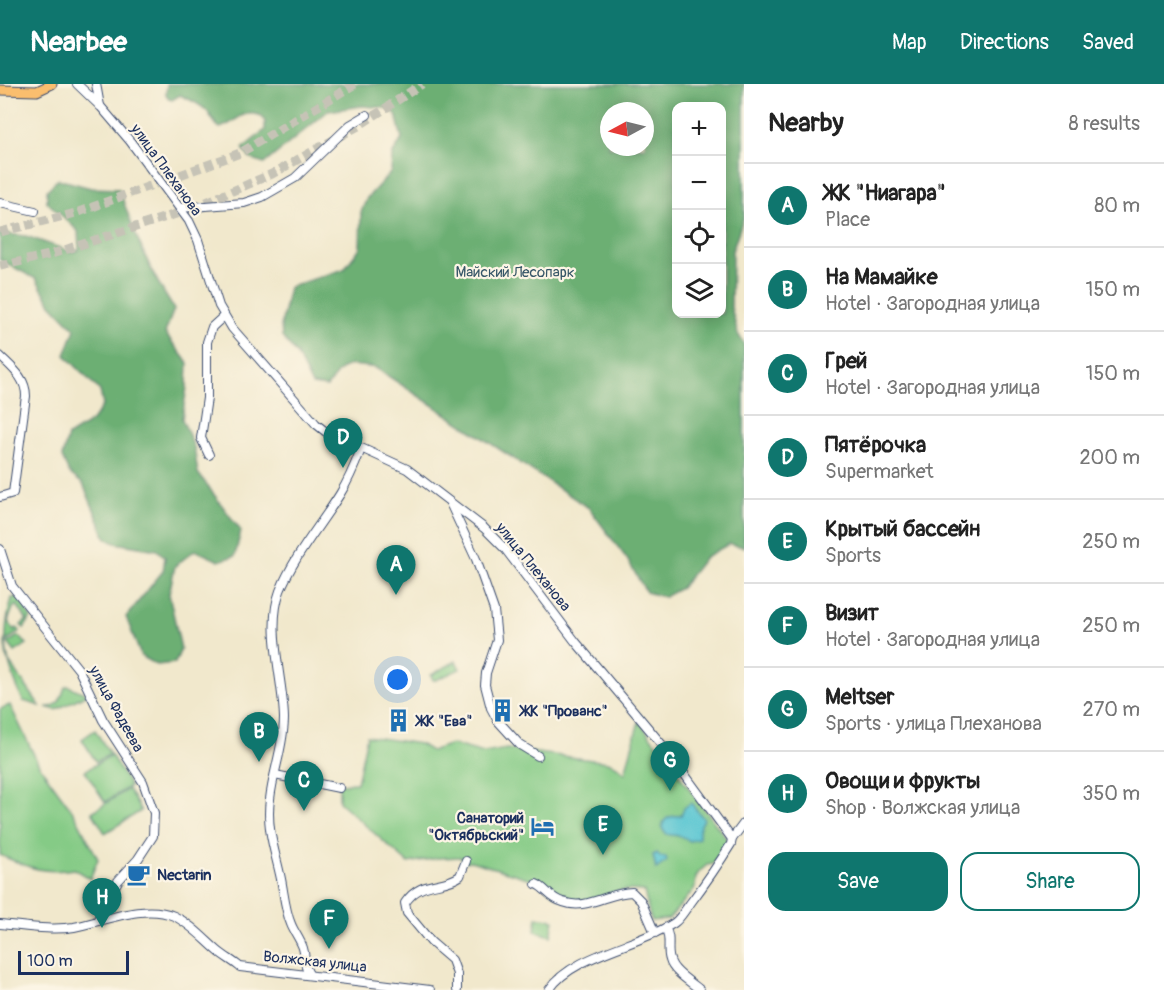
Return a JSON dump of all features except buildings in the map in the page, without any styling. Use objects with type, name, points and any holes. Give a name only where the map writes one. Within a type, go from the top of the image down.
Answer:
[{"type":"main road","points":[[0,90],[37,91],[52,84]]},
{"type":"street","name":"улица Плеханова","points":[[77,84],[101,107],[130,141],[180,208],[198,240],[219,306],[232,328],[316,424],[336,438],[406,469],[426,482],[484,528],[506,550],[575,641],[669,753],[732,838]]},
{"type":"street","points":[[96,84],[101,107]]},
{"type":"street","points":[[180,208],[244,203],[262,196],[296,178],[350,125],[367,115]]},
{"type":"street","points":[[0,203],[35,211]]},
{"type":"street","points":[[209,455],[201,438],[207,398],[207,342],[212,327],[224,316]]},
{"type":"street","points":[[0,356],[21,377],[25,384],[26,396],[13,493],[0,497]]},
{"type":"street","points":[[309,974],[305,969],[302,945],[291,926],[270,835],[270,800],[283,728],[275,617],[280,592],[311,535],[341,493],[354,470],[361,449]]},
{"type":"street","points":[[449,502],[476,559],[494,610],[497,640],[486,673],[485,685],[491,708],[498,721],[520,746],[538,756]]},
{"type":"street","name":"улица Фадеева","points":[[0,549],[12,586],[80,670],[103,720],[143,782],[154,813],[153,836],[138,859],[118,881],[98,919]]},
{"type":"street","points":[[275,775],[339,788]]},
{"type":"street","points":[[549,990],[556,979],[569,969],[655,933],[677,921],[708,880],[732,844],[732,838],[744,823]]},
{"type":"street","points":[[457,990],[457,974],[452,960],[431,942],[407,913],[405,903],[424,886],[460,876],[466,861]]},
{"type":"street","points":[[536,884],[540,885],[550,896],[573,905],[592,903],[612,894],[632,892],[641,901],[655,933]]},
{"type":"street","name":"Волжская улица","points":[[0,924],[52,928],[74,927],[98,919],[162,911],[188,925],[240,967],[430,990]]},
{"type":"street","points":[[665,928],[669,934],[669,957],[672,967],[700,990]]},
{"type":"green space","name":"Майский Лесопарк","points":[[167,84],[744,84],[744,216],[732,251],[731,308],[738,334],[744,344],[744,547],[729,544],[705,557],[681,588],[664,597],[646,592],[627,559],[589,508],[376,368],[347,366],[338,372],[327,387],[312,385],[297,355],[282,337],[281,325],[289,287],[344,269],[360,248],[361,212],[367,198],[391,172],[392,155],[402,139],[396,114],[387,108],[362,106],[328,111],[264,164],[252,159],[243,148],[265,130],[262,116],[244,115],[220,128],[207,111],[198,104],[180,95],[172,100],[166,94]]},
{"type":"green space","points":[[58,179],[91,188],[119,189],[143,251],[174,309],[165,333],[188,363],[182,419],[194,447],[198,473],[241,531],[235,556],[219,561],[195,550],[175,566],[169,594],[181,649],[175,663],[157,665],[141,656],[126,617],[163,571],[165,557],[157,550],[115,543],[106,538],[83,484],[69,473],[62,457],[68,436],[92,421],[103,405],[100,391],[65,355],[75,329],[51,304],[36,279],[0,260],[0,233],[26,236],[72,252],[79,250],[78,231],[47,202],[47,190]]},
{"type":"green space","points":[[18,597],[31,618],[24,628],[21,625],[27,620],[17,605],[13,608],[8,621],[14,630],[17,628],[20,631],[6,641],[8,612],[12,598]]},
{"type":"green space","points":[[18,636],[27,644],[15,652],[8,643]]},
{"type":"green space","points":[[6,641],[7,650],[9,661],[7,659]]},
{"type":"green space","points":[[9,661],[40,706],[23,701]]},
{"type":"green space","points":[[456,661],[460,669],[433,680],[431,675]]},
{"type":"green space","points":[[68,686],[87,694],[56,710],[46,707],[57,704],[65,687]]},
{"type":"green space","points":[[10,705],[39,765],[74,813],[98,859],[90,879],[74,869],[53,871],[36,869],[0,855],[0,709]]},
{"type":"green space","name":"Санаторий \"Октябрьский\"","points":[[639,721],[729,842],[713,864],[707,865],[699,872],[695,888],[669,919],[651,921],[644,891],[623,890],[579,902],[560,898],[534,880],[471,861],[462,862],[461,857],[408,863],[339,802],[339,784],[357,783],[367,736],[420,744],[431,751],[451,744],[484,753],[507,749],[608,762],[625,773]]},
{"type":"green space","points":[[95,730],[110,754],[96,762],[82,739]]},
{"type":"green space","points":[[111,755],[130,786],[105,802],[85,771]]},
{"type":"green space","points":[[128,789],[141,811],[105,833],[92,812]]},
{"type":"green space","points":[[537,917],[554,920],[551,936],[535,931]]},
{"type":"water","points":[[691,803],[704,819],[699,829],[699,838],[690,841],[666,833],[662,828],[664,821],[681,815],[684,808]]},
{"type":"water","points":[[657,853],[660,857],[666,857],[667,861],[656,869],[653,855]]},
{"type":"tunnel","points":[[0,232],[76,213],[240,153],[355,84]]},
{"type":"tunnel","points":[[0,266],[49,255],[188,210],[272,174],[360,125],[422,84]]},
{"type":"place","name":"Пятёрочка","points":[[343,468]]},
{"type":"place","name":"ЖК \"Ниагара\"","points":[[396,595]]},
{"type":"place","name":"ЖК \"Прованс\"","points":[[503,711]]},
{"type":"place","name":"ЖК \"Ева\"","points":[[399,721]]},
{"type":"place","name":"На Мамайке","points":[[259,762]]},
{"type":"place","name":"Meltser","points":[[670,791]]},
{"type":"place","name":"Грей","points":[[304,811]]},
{"type":"place","name":"Санаторий \"Октябрьский\"","points":[[542,827]]},
{"type":"place","name":"Крытый бассейн","points":[[603,855]]},
{"type":"place","name":"Nectarin","points":[[139,875]]},
{"type":"place","name":"Овощи и фрукты","points":[[102,928]]},
{"type":"place","name":"Визит","points":[[329,949]]}]
